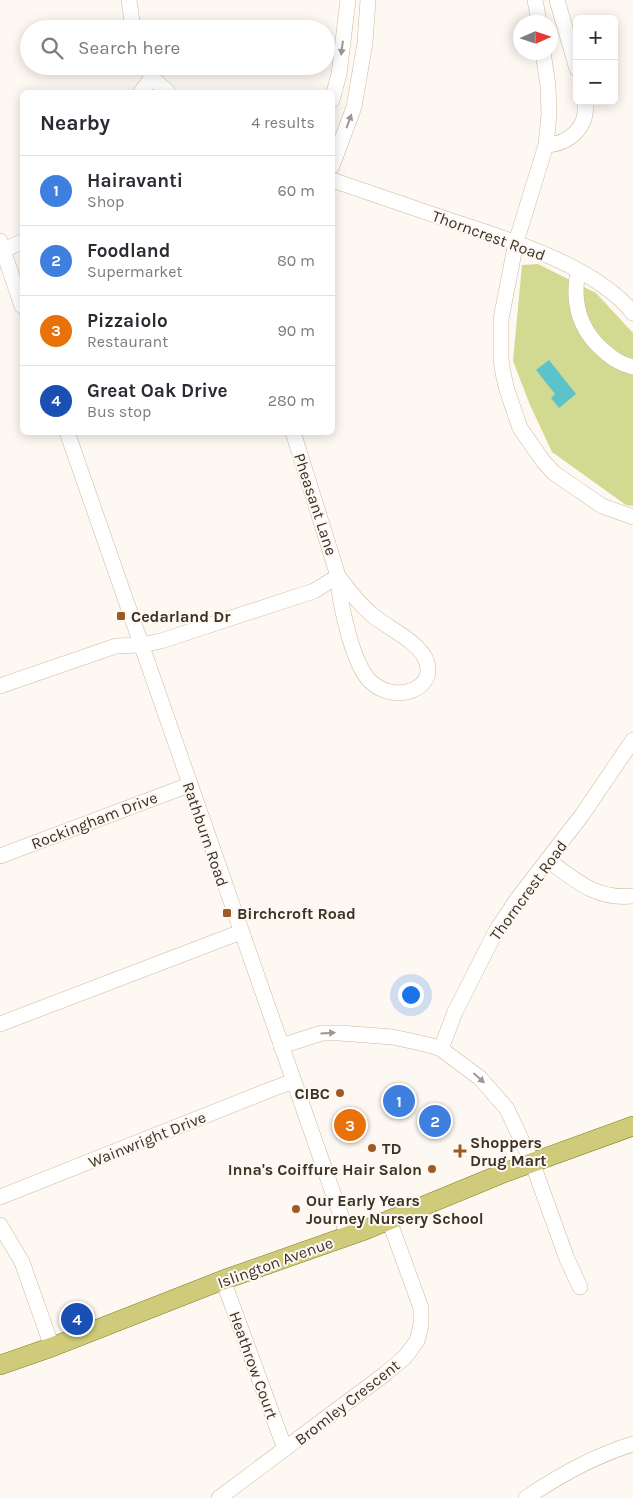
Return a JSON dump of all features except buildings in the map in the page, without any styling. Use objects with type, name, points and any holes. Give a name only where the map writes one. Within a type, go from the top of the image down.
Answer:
[{"type":"main road","name":"Islington Avenue","points":[[0,1364],[52,1347],[223,1280],[348,1236],[532,1162],[633,1126]]},
{"type":"street","points":[[129,0],[132,20]]},
{"type":"street","points":[[335,90],[340,74],[348,0]]},
{"type":"street","points":[[335,158],[354,107],[365,43],[368,0]]},
{"type":"street","points":[[535,0],[538,15]]},
{"type":"street","points":[[557,0],[574,60]]},
{"type":"street","points":[[544,60],[549,114],[546,145],[516,242],[500,333],[503,373],[520,428],[529,443],[554,473],[602,506],[633,517]]},
{"type":"street","points":[[142,90],[148,75]]},
{"type":"street","points":[[152,75],[166,90]]},
{"type":"street","points":[[546,145],[557,143],[579,130],[585,117],[585,105]]},
{"type":"street","name":"Thorncrest Road","points":[[335,181],[516,242],[565,264],[598,282],[615,295],[633,313]]},
{"type":"street","points":[[20,242],[2,246],[20,300]]},
{"type":"street","points":[[578,271],[575,286],[579,313],[585,331],[615,360],[633,367]]},
{"type":"street","name":"Rathburn Road","points":[[68,435],[348,1236]]},
{"type":"street","name":"Pheasant Lane","points":[[294,435],[338,576],[339,595],[351,642],[366,676],[375,685],[394,693],[406,693],[416,688],[422,683],[427,672],[427,664],[422,654],[411,643],[370,614],[338,576]]},
{"type":"street","name":"Pheasant Lane","points":[[0,686],[116,646],[140,645],[161,641],[314,590],[338,576]]},
{"type":"street","name":"Thorncrest Road","points":[[441,1049],[454,1012],[496,931],[586,809],[633,740]]},
{"type":"street","name":"Rockingham Drive","points":[[0,856],[189,784]]},
{"type":"street","points":[[548,860],[585,888],[614,895],[633,896]]},
{"type":"street","points":[[0,1024],[241,932]]},
{"type":"street","points":[[281,1046],[312,1035],[339,1033],[393,1037],[441,1049],[480,1078],[507,1109],[532,1162],[580,1287]]},
{"type":"street","name":"Wainwright Drive","points":[[0,1198],[272,1089],[294,1082]]},
{"type":"street","name":"Bromley Crescent","points":[[219,1498],[385,1374],[405,1357],[417,1341],[421,1325],[421,1308],[389,1220]]},
{"type":"street","points":[[0,1225],[22,1262],[52,1347]]},
{"type":"street","name":"Heathrow Court","points":[[223,1280],[285,1449]]},
{"type":"street","points":[[526,1498],[549,1483],[600,1457],[633,1444]]},
{"type":"green space","points":[[538,264],[596,293],[633,333],[633,506],[626,505],[552,452],[530,405],[513,361],[522,265]]},
{"type":"water","points":[[549,360],[576,394],[559,408],[551,398],[555,394],[536,370]]},
{"type":"place","name":"Cedarland Dr","points":[[121,616]]},
{"type":"place","name":"Birchcroft Road","points":[[227,913]]},
{"type":"place","name":"CIBC","points":[[340,1093]]},
{"type":"place","name":"Hairavanti","points":[[399,1101]]},
{"type":"place","name":"Foodland","points":[[435,1121]]},
{"type":"place","name":"Pizzaiolo","points":[[350,1125]]},
{"type":"place","name":"TD","points":[[372,1148]]},
{"type":"place","name":"Shoppers Drug Mart","points":[[460,1151]]},
{"type":"place","name":"Inna's Coiffure Hair Salon","points":[[432,1169]]},
{"type":"place","name":"Our Early Years Journey Nursery School","points":[[296,1209]]},
{"type":"place","name":"Great Oak Drive","points":[[77,1319]]}]
